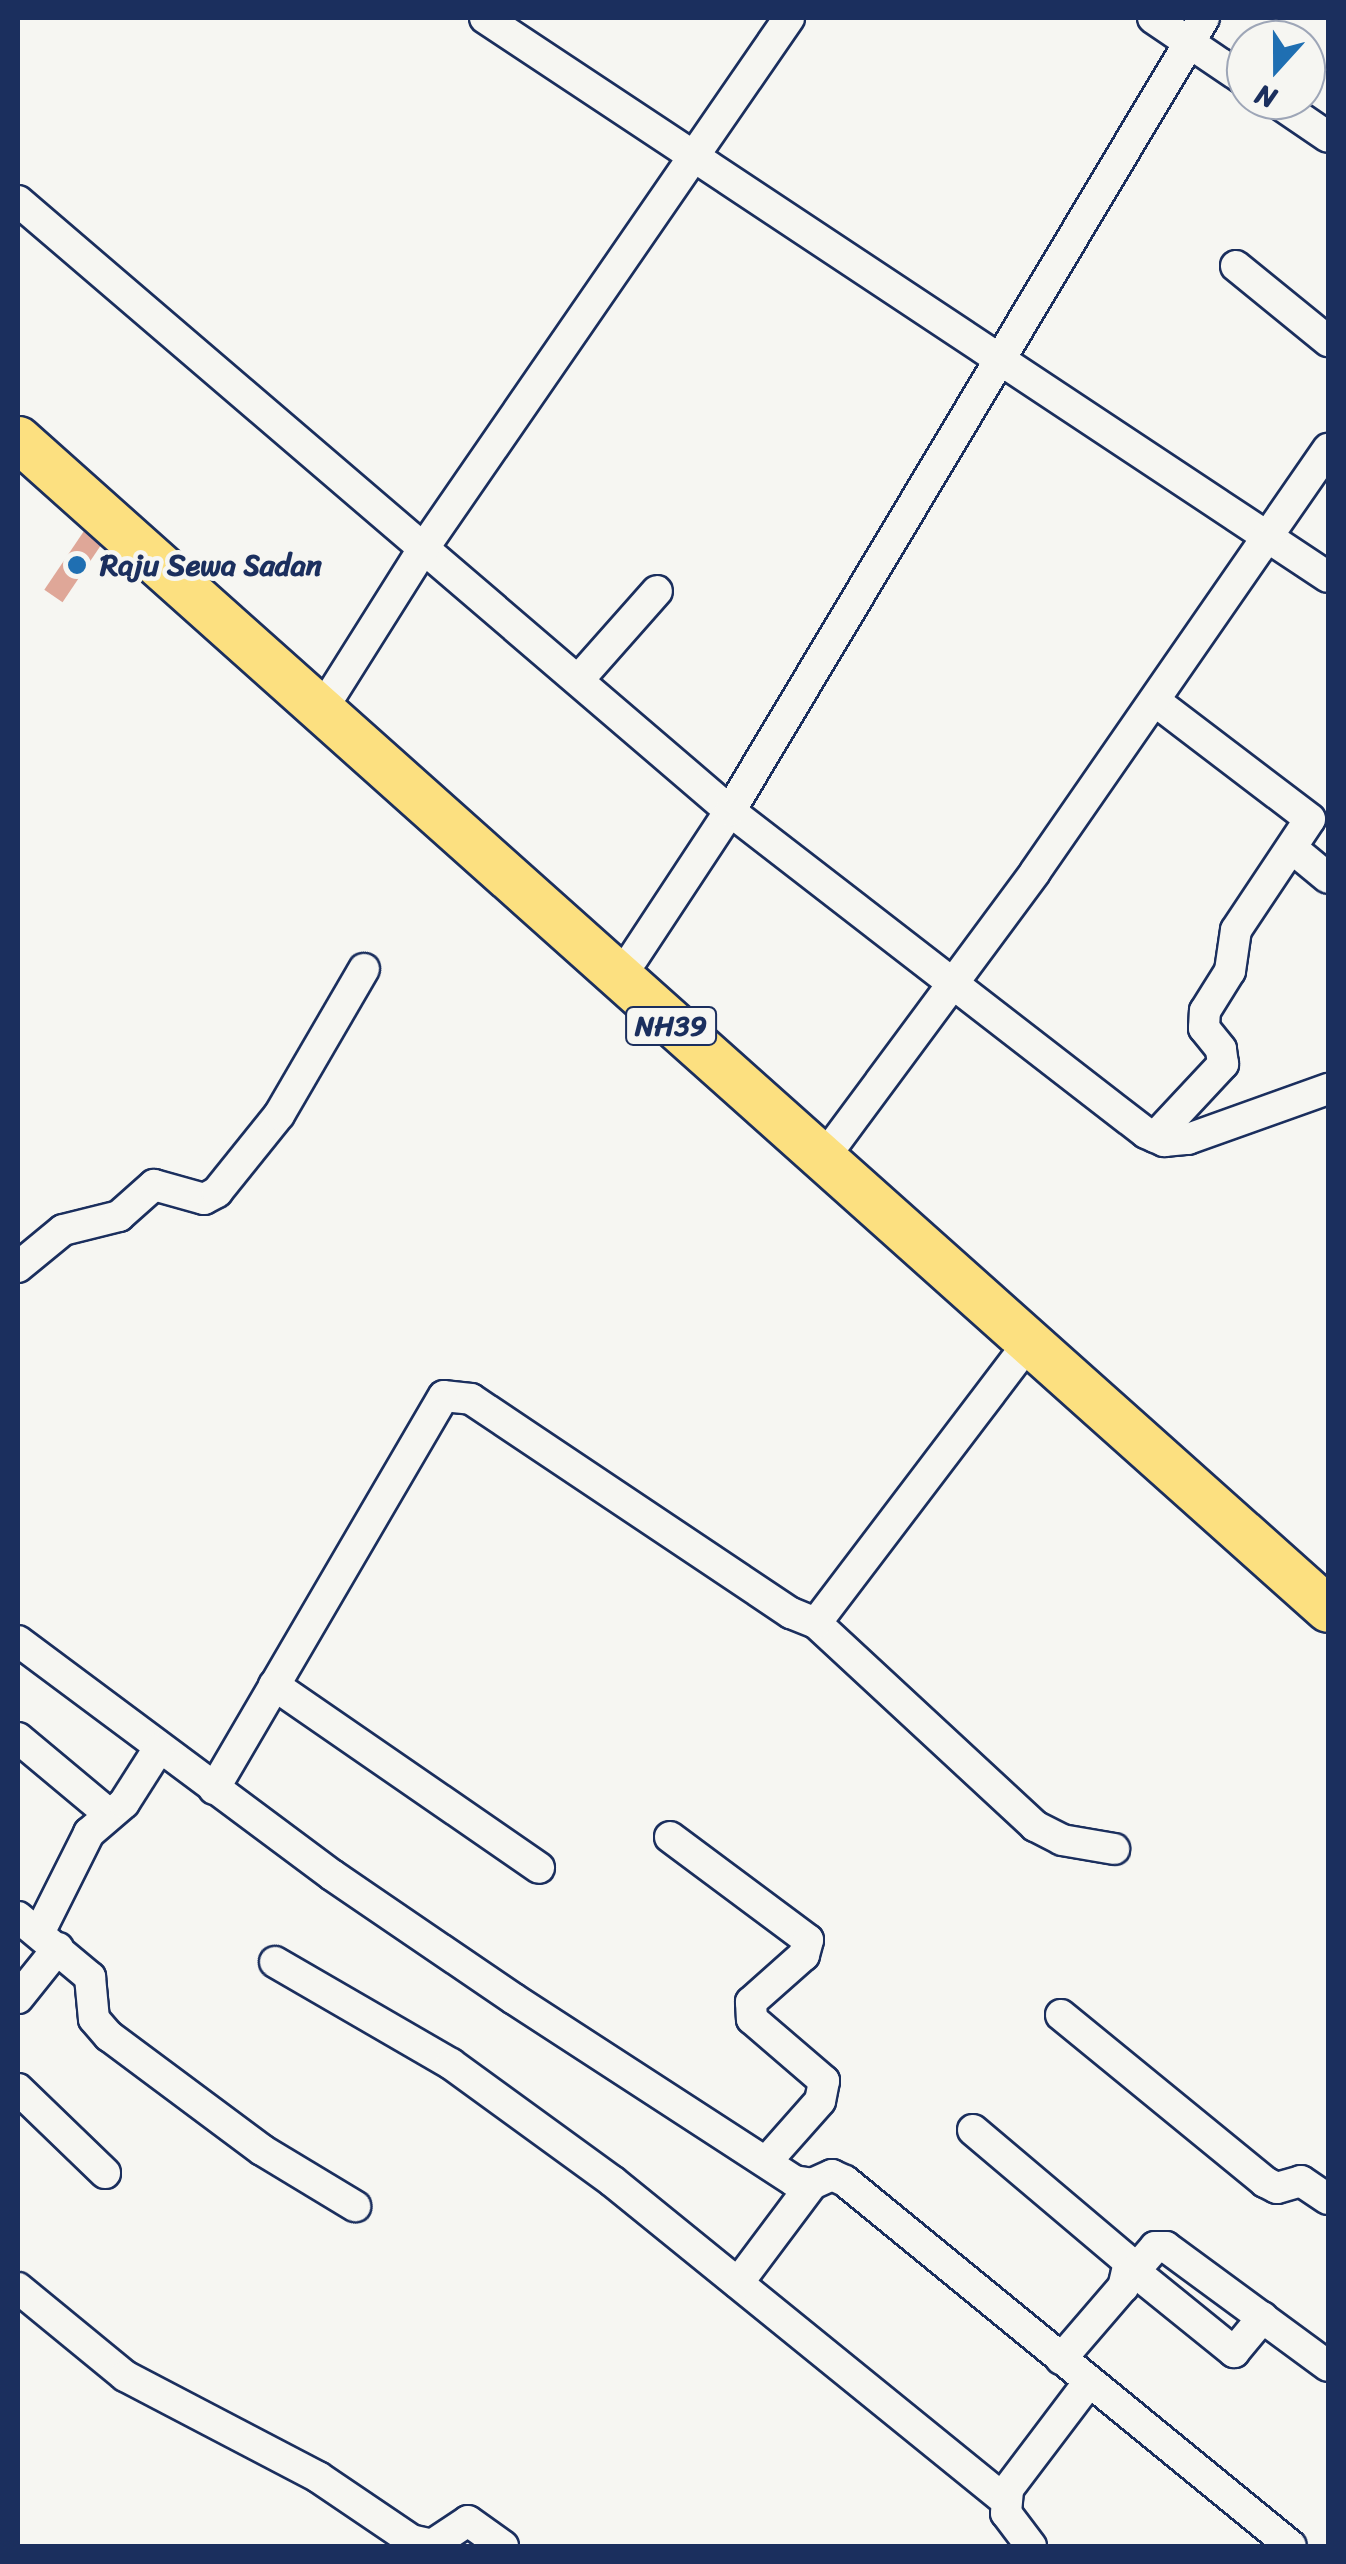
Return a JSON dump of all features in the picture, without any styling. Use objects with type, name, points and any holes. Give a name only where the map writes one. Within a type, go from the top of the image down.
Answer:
[{"type":"highway","name":"NH39","points":[[18,409],[1328,1574]]},
{"type":"highway","name":"NH39","points":[[18,439],[1328,1610]]},
{"type":"street","points":[[485,18],[1328,577]]},
{"type":"street","points":[[333,692],[423,549],[789,18]]},
{"type":"street","points":[[1154,18],[1197,30],[1226,60]]},
{"type":"street","points":[[633,958],[730,810],[1197,30]]},
{"type":"street","points":[[1303,120],[1328,137]]},
{"type":"street","points":[[18,201],[730,810],[951,984],[1155,1137],[1188,1140],[1328,1089]]},
{"type":"street","points":[[1236,266],[1328,341]]},
{"type":"street","points":[[837,1140],[1155,701],[1328,449]]},
{"type":"street","points":[[580,678],[657,591]]},
{"type":"street","points":[[1155,701],[1306,811],[1309,825],[1236,930],[1226,982],[1205,1012],[1204,1028],[1221,1048],[1223,1064],[1155,1137]]},
{"type":"street","points":[[1293,849],[1328,878]]},
{"type":"street","points":[[18,1267],[63,1230],[119,1216],[154,1184],[204,1200],[217,1192],[279,1116],[364,969]]},
{"type":"street","points":[[816,1622],[1030,1341]]},
{"type":"street","points":[[214,1789],[380,1496],[437,1404],[452,1393],[471,1398],[791,1613],[816,1622],[1035,1826],[1062,1840],[1114,1848]]},
{"type":"street","points":[[18,1640],[214,1789],[484,1978],[766,2162],[812,2184]]},
{"type":"street","points":[[274,1685],[538,1868]]},
{"type":"street","points":[[18,1738],[110,1814]]},
{"type":"street","points":[[18,1998],[38,1933],[89,1833],[110,1814],[159,1748]]},
{"type":"street","points":[[670,1837],[808,1940],[804,1954],[751,2002],[752,2019],[824,2081],[820,2100],[766,2162]]},
{"type":"street","points":[[38,1933],[90,1978],[94,2019],[109,2036],[262,2150],[355,2206]]},
{"type":"street","points":[[275,1962],[452,2064],[738,2283],[1005,2500],[1012,2526],[1031,2546]]},
{"type":"street","points":[[1061,2015],[1265,2182],[1277,2188],[1301,2181],[1328,2199]]},
{"type":"street","points":[[18,2089],[105,2173]]},
{"type":"street","points":[[973,2130],[1122,2254],[1132,2274],[1234,2352],[1263,2317]]},
{"type":"street","points":[[738,2283],[812,2184],[832,2175],[846,2181],[1292,2546]]},
{"type":"street","points":[[1061,2359],[1155,2247],[1166,2246],[1328,2366]]},
{"type":"street","points":[[18,2288],[125,2376],[318,2477],[411,2540],[432,2545],[468,2521],[503,2546]]},
{"type":"street","points":[[1005,2500],[1089,2382]]},
{"type":"building","points":[[84,531],[102,543],[63,602],[44,590]]},
{"type":"place","name":"Raju Sewa Sadan","points":[[77,565]]}]
